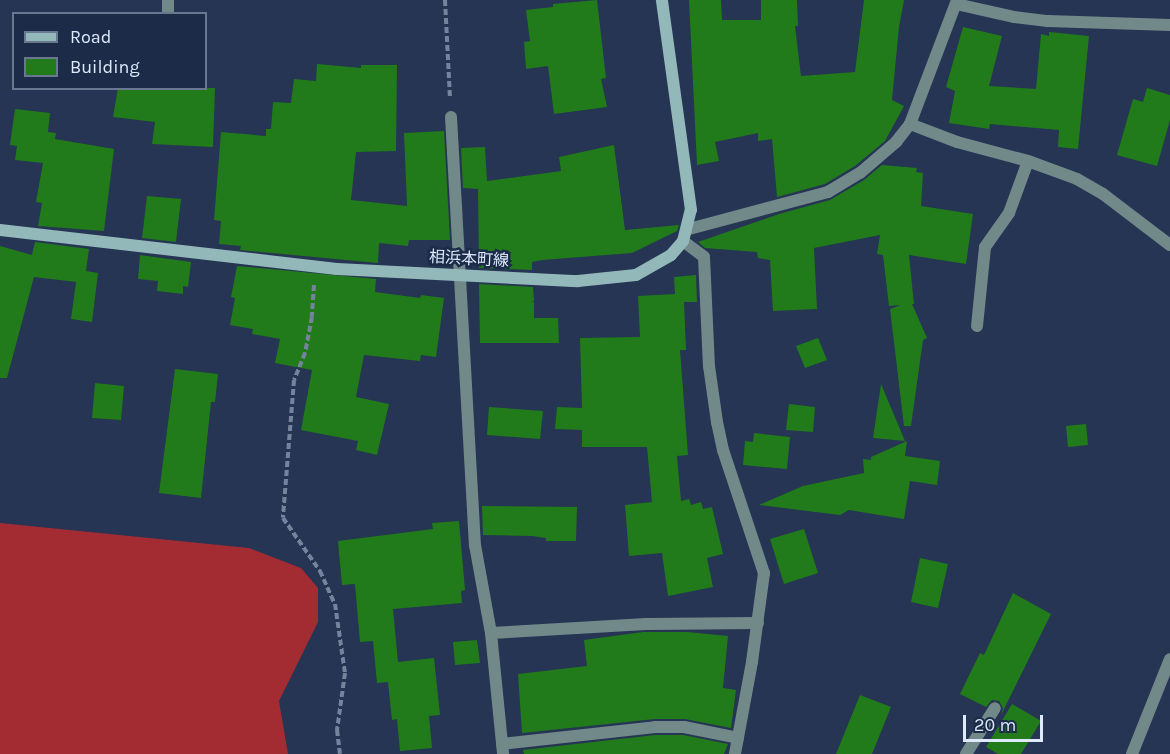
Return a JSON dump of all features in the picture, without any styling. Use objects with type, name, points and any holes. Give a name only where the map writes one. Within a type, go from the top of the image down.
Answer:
[{"type":"main road","name":"相浜本町線","points":[[0,230],[314,266],[578,281],[636,275],[671,255],[683,241],[688,229],[691,210],[662,0]]},
{"type":"street","points":[[688,229],[828,192],[860,173],[900,138],[910,124],[957,2],[1014,17],[1048,21],[1170,25]]},
{"type":"street","points":[[451,117],[475,545],[491,633],[503,749],[655,727],[684,727],[738,738]]},
{"type":"street","points":[[910,124],[957,142],[1028,161],[1077,179],[1103,194],[1170,245]]},
{"type":"street","points":[[977,326],[985,248],[1009,213],[1028,161]]},
{"type":"street","points":[[683,241],[704,257],[709,366],[717,422],[723,450],[764,573],[759,623],[735,754]]},
{"type":"street","points":[[491,633],[646,624],[759,623]]},
{"type":"street","points":[[1132,754],[1170,659]]},
{"type":"street","points":[[966,754],[995,708]]},
{"type":"path","points":[[445,0],[451,117]]},
{"type":"path","points":[[314,266],[312,317],[305,352],[294,380],[283,518],[320,571],[335,604],[345,673],[337,730],[340,754]]},
{"type":"shaded area","points":[[0,523],[249,548],[301,568],[318,588],[318,622],[279,701],[288,754],[0,754]]},
{"type":"building","points":[[597,0],[606,78],[601,79],[607,107],[554,114],[548,66],[526,69],[524,42],[530,41],[526,10],[553,7],[553,4]]},
{"type":"building","points":[[689,0],[721,0],[722,20],[761,20],[761,0],[797,0],[798,26],[795,26],[801,76],[855,72],[864,0],[904,0],[892,100],[904,106],[885,141],[855,166],[825,184],[777,197],[772,139],[758,141],[758,133],[715,142],[719,161],[697,165]]},
{"type":"building","points":[[963,27],[1002,36],[989,86],[1036,89],[1041,34],[1049,36],[1049,32],[1089,36],[1078,149],[1058,147],[1059,130],[990,124],[989,129],[949,123],[955,91],[946,87]]},
{"type":"building","points":[[317,64],[361,68],[361,65],[397,65],[396,151],[356,152],[351,200],[407,206],[404,133],[444,131],[450,240],[409,240],[408,246],[379,243],[378,263],[240,250],[241,246],[219,244],[221,221],[214,220],[221,132],[266,136],[266,129],[271,129],[273,102],[291,103],[294,79],[316,81]]},
{"type":"building","points":[[207,88],[215,88],[213,147],[152,144],[155,122],[113,117],[118,90],[207,90]]},
{"type":"building","points":[[1147,88],[1170,95],[1170,120],[1157,166],[1117,155],[1133,99],[1143,102]]},
{"type":"building","points":[[15,109],[50,113],[48,132],[56,133],[55,139],[114,149],[104,231],[38,226],[42,203],[36,202],[43,163],[15,160],[17,146],[10,145]]},
{"type":"building","points":[[614,145],[625,230],[679,225],[677,231],[632,253],[542,260],[532,262],[532,270],[479,268],[478,189],[463,188],[461,148],[485,147],[487,181],[561,171],[559,157]]},
{"type":"building","points":[[882,165],[917,168],[916,172],[923,173],[921,206],[973,214],[966,264],[909,255],[914,304],[912,304],[927,338],[923,340],[911,426],[904,426],[890,309],[901,305],[889,306],[883,255],[877,254],[880,235],[814,248],[817,309],[773,311],[770,260],[758,258],[757,252],[705,248],[698,242],[779,214],[830,200],[864,180]]},
{"type":"building","points":[[147,196],[181,199],[176,242],[142,238]]},
{"type":"building","points":[[35,242],[89,249],[86,271],[98,273],[92,322],[71,319],[76,282],[34,277],[7,378],[0,378],[0,246],[32,255]]},
{"type":"building","points":[[140,255],[191,262],[188,287],[183,286],[183,294],[157,291],[158,281],[138,279]]},
{"type":"building","points":[[237,266],[376,279],[375,292],[420,298],[421,295],[444,298],[436,357],[421,355],[420,361],[364,355],[356,397],[389,404],[377,455],[356,450],[358,441],[301,430],[312,370],[275,363],[280,339],[252,334],[253,329],[230,325],[235,298],[231,297]]},
{"type":"building","points":[[696,275],[697,302],[684,302],[686,350],[680,350],[688,455],[677,456],[681,501],[689,499],[691,505],[701,502],[703,509],[712,507],[723,554],[707,558],[713,587],[668,596],[662,553],[629,556],[625,505],[652,502],[647,447],[582,447],[582,430],[555,429],[557,407],[582,408],[580,338],[640,337],[638,296],[675,294],[674,277]]},
{"type":"building","points":[[479,284],[533,287],[534,301],[531,302],[534,302],[534,318],[558,318],[559,343],[480,343]]},
{"type":"building","points":[[818,338],[827,360],[805,368],[796,346]]},
{"type":"building","points":[[175,369],[218,374],[215,402],[211,402],[201,498],[159,493]]},
{"type":"building","points":[[95,383],[124,386],[121,420],[92,418]]},
{"type":"building","points":[[881,384],[905,441],[873,438]]},
{"type":"building","points":[[789,404],[815,407],[813,432],[786,430]]},
{"type":"building","points":[[489,407],[543,411],[540,439],[487,435]]},
{"type":"building","points":[[1086,424],[1088,445],[1068,447],[1066,426]]},
{"type":"building","points":[[754,433],[790,437],[787,469],[743,465],[745,441],[753,442]]},
{"type":"building","points":[[907,441],[905,456],[940,461],[937,485],[910,481],[904,519],[849,510],[840,515],[759,505],[803,486],[864,473],[863,459],[871,460],[871,457]]},
{"type":"building","points":[[482,506],[577,507],[576,541],[546,541],[546,538],[532,536],[483,535]]},
{"type":"building","points":[[459,521],[465,590],[461,591],[462,603],[393,609],[398,662],[434,658],[440,715],[429,716],[432,748],[400,751],[397,719],[392,720],[388,682],[377,683],[373,641],[360,642],[355,584],[342,585],[338,541],[433,529],[432,523]]},
{"type":"building","points":[[804,529],[818,573],[784,584],[770,539]]},
{"type":"building","points":[[920,558],[948,564],[938,608],[911,602]]},
{"type":"building","points":[[1013,593],[1051,614],[1001,715],[1003,708],[999,701],[992,700],[986,707],[960,694],[980,653],[984,655]]},
{"type":"building","points":[[643,632],[687,632],[728,636],[723,688],[736,690],[731,728],[685,719],[655,719],[522,733],[518,674],[587,666],[584,640]]},
{"type":"building","points":[[477,640],[480,663],[455,665],[453,642]]},
{"type":"building","points":[[860,695],[891,707],[872,754],[836,754]]},
{"type":"building","points":[[1012,704],[1041,721],[1021,754],[998,754],[986,747]]},
{"type":"building","points":[[655,735],[683,735],[728,744],[724,754],[524,754],[523,750]]}]
